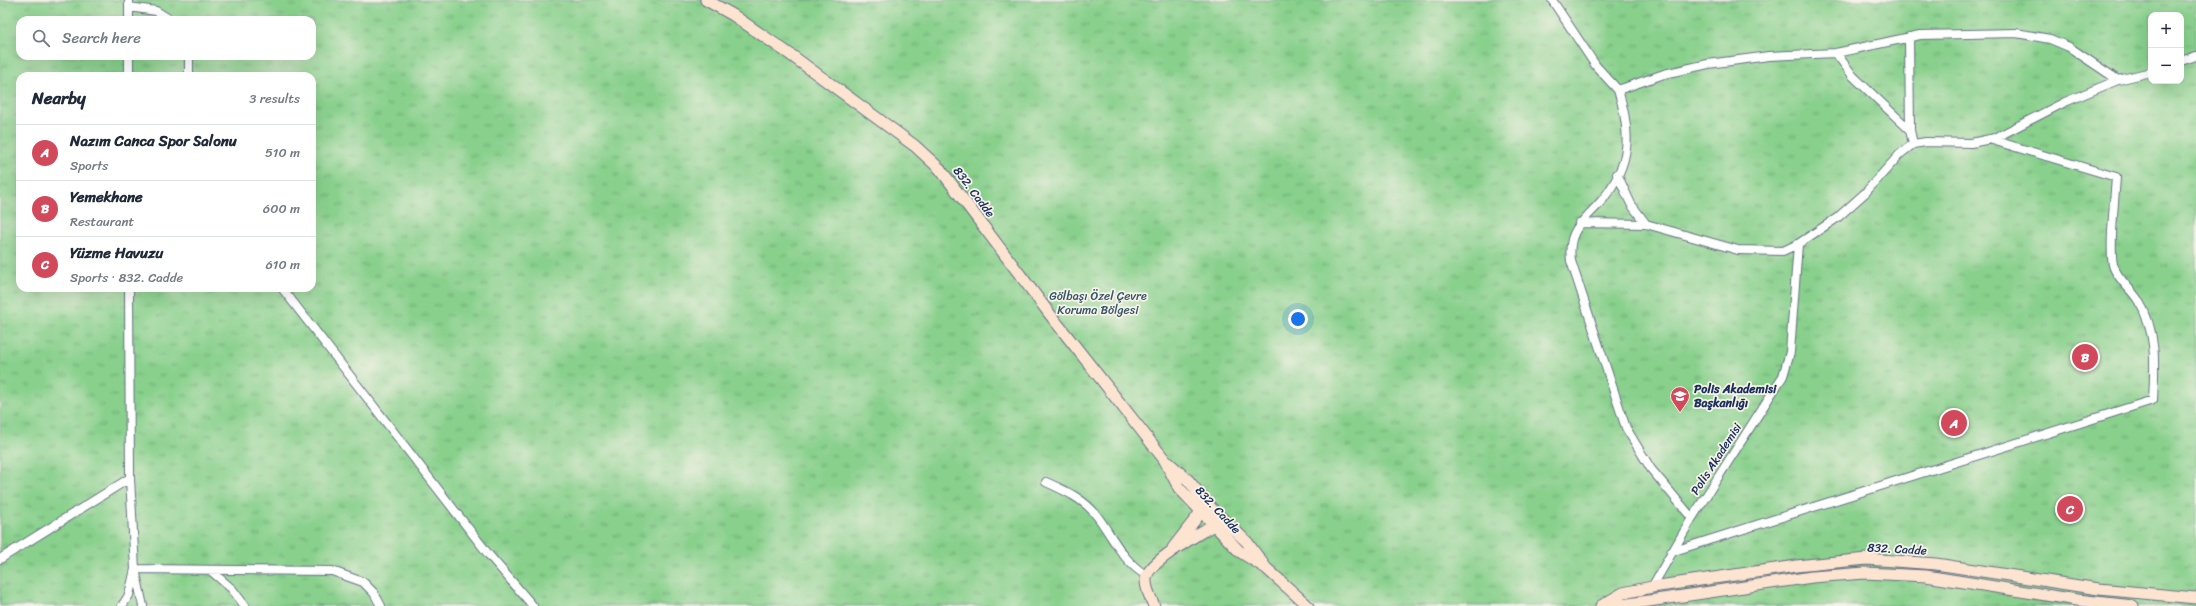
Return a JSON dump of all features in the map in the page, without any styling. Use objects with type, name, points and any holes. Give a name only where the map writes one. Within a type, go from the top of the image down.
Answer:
[{"type":"street","name":"832. Cadde","points":[[706,0],[764,35],[928,157],[965,201],[1052,317],[1164,458],[1188,480],[1215,512],[1247,542],[1266,568]]},
{"type":"street","points":[[1552,0],[1596,66],[1618,90],[1626,115],[1628,140],[1617,174],[1604,198],[1579,223],[1571,242],[1570,251],[1573,270],[1623,422],[1646,463],[1692,518]]},
{"type":"street","points":[[129,16],[129,3],[156,11],[164,16]]},
{"type":"street","points":[[1618,90],[1664,74],[1708,64],[1769,56],[1836,53],[1909,37],[2016,33],[2033,35],[2069,47],[2118,80]]},
{"type":"street","points":[[1909,37],[1910,130],[1913,144]]},
{"type":"street","points":[[1836,53],[1854,76],[1910,130]]},
{"type":"street","points":[[2184,60],[2196,56]]},
{"type":"street","points":[[129,60],[129,72]]},
{"type":"street","points":[[189,60],[189,72]]},
{"type":"street","points":[[1579,223],[1646,224],[1738,250],[1782,251],[1798,244],[1820,231],[1851,206],[1900,154],[1913,144],[1926,142],[1971,143],[1989,139],[2065,102],[2118,80],[2148,73]]},
{"type":"street","points":[[1672,552],[2153,400],[2155,359],[2148,321],[2138,299],[2118,274],[2112,261],[2116,177],[1989,139]]},
{"type":"street","points":[[1617,174],[1631,204],[1646,224]]},
{"type":"street","name":"Polis Akademisi","points":[[1652,587],[1692,518],[1786,370],[1790,352],[1798,244]]},
{"type":"street","points":[[130,292],[130,478],[135,569],[143,606]]},
{"type":"street","points":[[285,292],[489,556],[533,606]]},
{"type":"street","name":"832. Cadde","points":[[1164,458],[1179,488],[1213,525],[1239,551],[1266,568],[1308,606]]},
{"type":"street","points":[[0,559],[130,478]]},
{"type":"street","points":[[1046,482],[1075,495],[1096,515],[1134,568],[1146,575]]},
{"type":"street","points":[[1154,606],[1146,585],[1146,575],[1153,567],[1168,555],[1213,525],[1215,512],[1201,512],[1168,555]]},
{"type":"street","name":"832. Cadde","points":[[1601,606],[1623,593],[1652,587],[1796,566],[1867,559],[1936,564],[2099,589],[2196,598]]},
{"type":"street","points":[[135,569],[332,571],[363,582],[374,593],[381,606]]},
{"type":"street","points":[[122,606],[129,595],[135,569]]},
{"type":"street","points":[[210,570],[232,589],[245,606]]},
{"type":"street","name":"832. Cadde","points":[[1615,606],[1812,578],[1865,573],[1926,576],[2033,594],[2133,606]]},
{"type":"street","points":[[2033,594],[2035,580]]},
{"type":"green space","name":"Gölbaşı Özel Çevre Koruma Bölgesi","points":[[0,0],[2196,0],[2196,606],[0,606]]},
{"type":"place","name":"Yemekhane","points":[[2085,357]]},
{"type":"place","name":"Polis Akademisi Başkanlığı","points":[[1680,413]]},
{"type":"place","name":"Nazım Canca Spor Salonu","points":[[1954,423]]},
{"type":"place","name":"Yüzme Havuzu","points":[[2070,509]]}]
